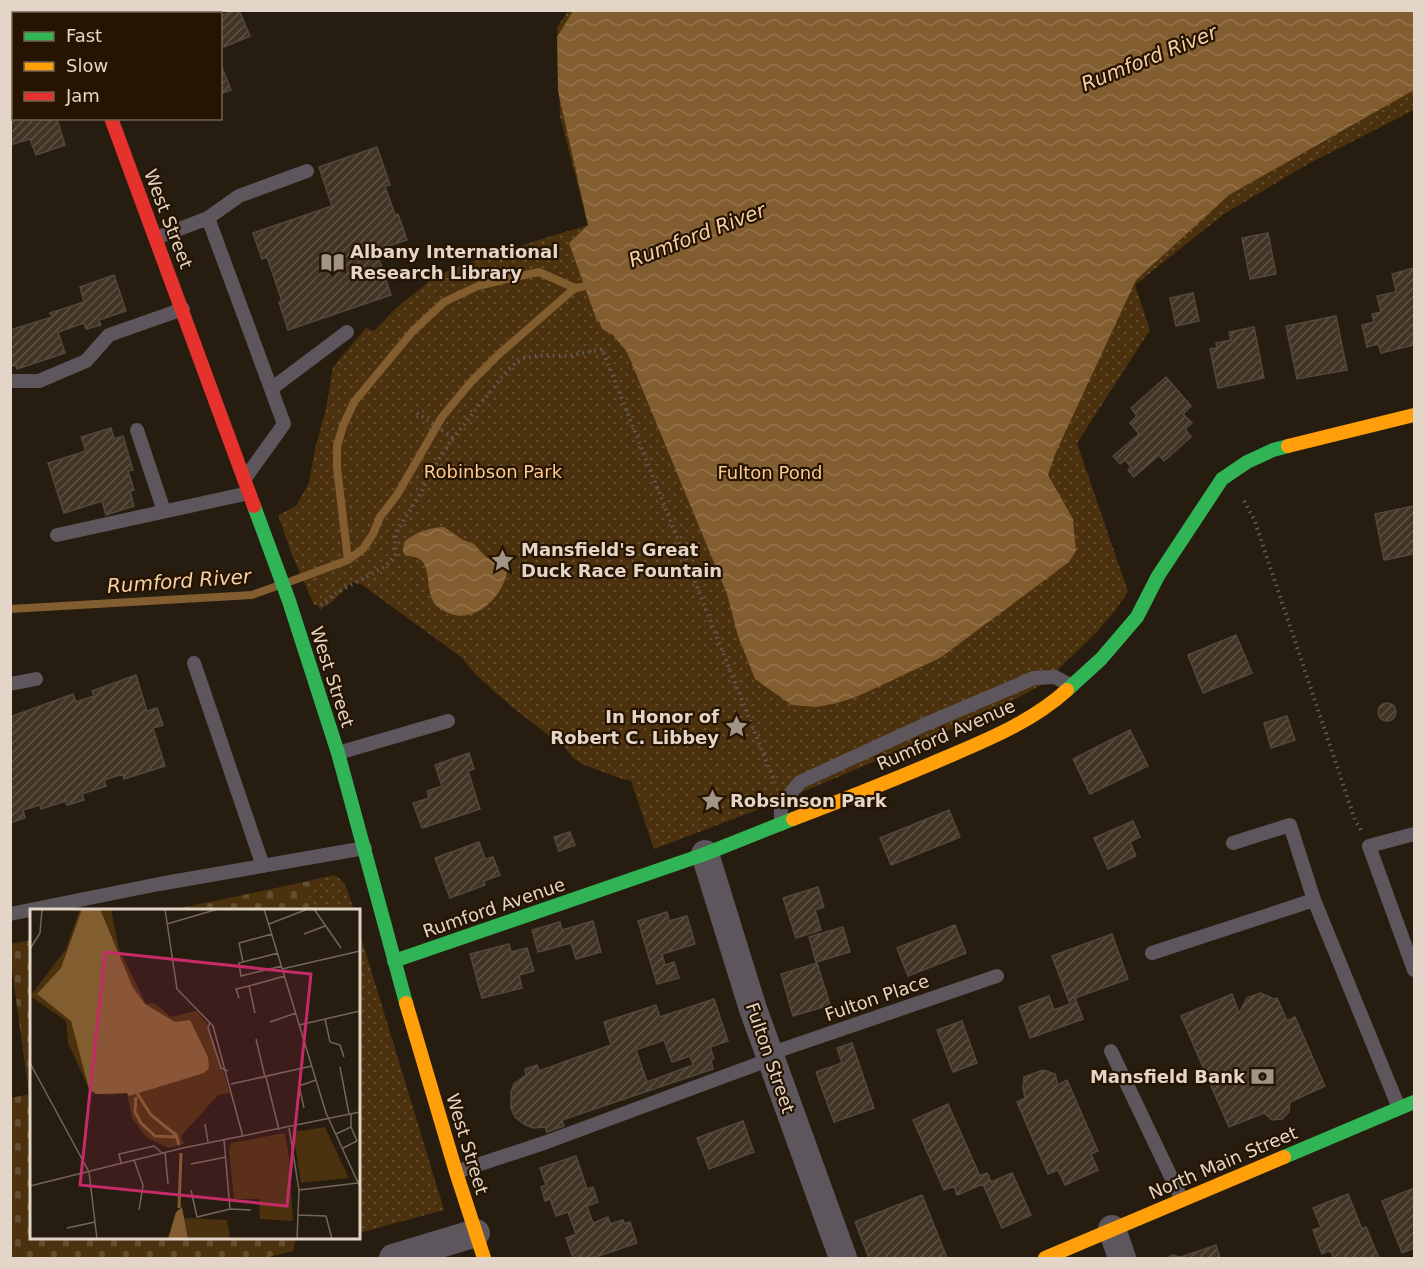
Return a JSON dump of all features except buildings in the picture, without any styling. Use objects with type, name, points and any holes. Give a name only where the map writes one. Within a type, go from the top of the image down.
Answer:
[{"type":"main road","name":"West Street","points":[[112,120],[183,309],[295,620],[338,753],[394,961],[480,1246]]},
{"type":"main road","name":"Rumford Avenue","points":[[394,961],[705,854],[889,782],[987,740],[1049,706],[1101,659],[1137,617],[1158,576],[1222,479],[1247,462],[1273,450],[1414,416]]},
{"type":"main road","name":"North Main Street","points":[[1045,1258],[1414,1102]]},
{"type":"street","name":"Fulton Street","points":[[705,854],[770,1057],[843,1258]]},
{"type":"street","points":[[1112,1229],[1122,1258]]},
{"type":"street","points":[[393,1258],[480,1246]]},
{"type":"lane","points":[[156,238],[208,218],[239,196],[307,171]]},
{"type":"lane","points":[[208,218],[285,424],[244,479]]},
{"type":"lane","points":[[10,381],[39,381],[86,361],[109,335],[183,309]]},
{"type":"lane","points":[[271,389],[347,332]]},
{"type":"lane","points":[[137,430],[164,511]]},
{"type":"lane","points":[[57,535],[249,493]]},
{"type":"lane","points":[[194,663],[263,866]]},
{"type":"lane","points":[[781,824],[781,805],[800,782],[926,724],[1034,678],[1055,677],[1072,686]]},
{"type":"lane","points":[[10,684],[36,679]]},
{"type":"lane","points":[[338,753],[448,721]]},
{"type":"lane","points":[[1233,843],[1290,825],[1314,900],[1399,1108]]},
{"type":"lane","points":[[1414,834],[1369,846],[1414,970]]},
{"type":"lane","points":[[35,909],[159,884],[364,848]]},
{"type":"lane","points":[[1152,953],[1314,900]]},
{"type":"lane","points":[[10,914],[30,910]]},
{"type":"lane","name":"Fulton Place","points":[[456,1172],[544,1143],[770,1057],[997,976]]},
{"type":"lane","points":[[1111,1052],[1182,1200]]},
{"type":"path","points":[[295,620],[392,561],[395,555],[397,531],[453,438],[506,372],[520,359],[544,355],[569,356],[602,349],[773,781],[790,795]]},
{"type":"path","points":[[417,413],[453,438]]},
{"type":"path","points":[[1231,473],[1254,519],[1355,820],[1369,846]]},
{"type":"green space","name":"Fulton Pond","points":[[568,11],[1414,11],[1414,110],[1308,164],[1224,214],[1135,285],[1150,330],[1077,443],[1128,592],[1095,634],[1046,681],[987,714],[788,798],[654,849],[631,781],[582,764],[573,758],[562,744],[512,707],[476,675],[461,657],[361,584],[352,582],[332,602],[320,609],[318,605],[314,605],[292,555],[278,515],[296,506],[309,483],[333,367],[366,328],[374,331],[396,308],[437,275],[503,251],[588,225],[560,116],[557,27]]},
{"type":"green space","points":[[334,875],[339,878],[345,886],[354,909],[309,909],[309,881]]},
{"type":"green space","points":[[309,881],[309,909],[176,909]]},
{"type":"green space","points":[[360,934],[444,1210],[360,1233]]},
{"type":"green space","points":[[30,940],[30,1239],[296,1239],[293,1251],[265,1258],[11,1258],[11,1098],[29,1094],[10,944]]},
{"type":"water","name":"Fulton Pond","points":[[573,11],[1414,11],[1414,90],[1229,195],[1136,280],[1056,452],[1048,475],[1073,519],[1076,551],[1069,562],[940,658],[856,697],[816,707],[792,705],[755,679],[738,636],[727,594],[627,352],[613,335],[602,329],[597,321],[569,243],[588,225],[558,91],[557,37]]},
{"type":"water","points":[[444,527],[463,540],[474,544],[485,556],[497,561],[507,573],[497,594],[489,603],[470,614],[459,616],[448,613],[437,606],[432,600],[426,567],[416,557],[406,556],[403,552],[404,542],[413,536]]},
{"type":"waterway","points":[[348,560],[337,468],[337,446],[354,402],[412,332],[444,302],[478,286],[539,272],[575,288]]},
{"type":"waterway","name":"Rumford River","points":[[289,582],[348,560],[363,549],[380,517],[397,495],[442,417],[470,383],[499,354],[575,288],[593,285]]},
{"type":"waterway","name":"Rumford River","points":[[10,609],[252,595],[277,586]]},
{"type":"traffic: fast","points":[[1067,690],[1101,659],[1137,617],[1158,576],[1222,479],[1247,462],[1288,446]]},
{"type":"traffic: fast","points":[[254,506],[289,601],[338,753],[406,1003]]},
{"type":"traffic: fast","points":[[394,961],[705,854],[793,819]]},
{"type":"traffic: fast","points":[[1284,1157],[1414,1102]]},
{"type":"traffic: slow","points":[[1288,446],[1414,415]]},
{"type":"traffic: slow","points":[[793,819],[994,736],[1040,711],[1067,690]]},
{"type":"traffic: slow","points":[[406,1003],[484,1258]]},
{"type":"traffic: slow","points":[[1045,1258],[1284,1157]]},
{"type":"traffic: jam","points":[[112,120],[254,506]]},
{"type":"place","name":"Albany International Research Library","points":[[332,262]]},
{"type":"place","name":"Mansfield's Great Duck Race Fountain","points":[[503,560]]},
{"type":"place","name":"In Honor of Robert C. Libbey","points":[[737,727]]},
{"type":"place","name":"Robsinson Park","points":[[712,801]]},
{"type":"place","name":"Mansfield Bank","points":[[1263,1077]]},
{"type":"park label","name":"Robinbson Park","points":[[493,472]]}]
